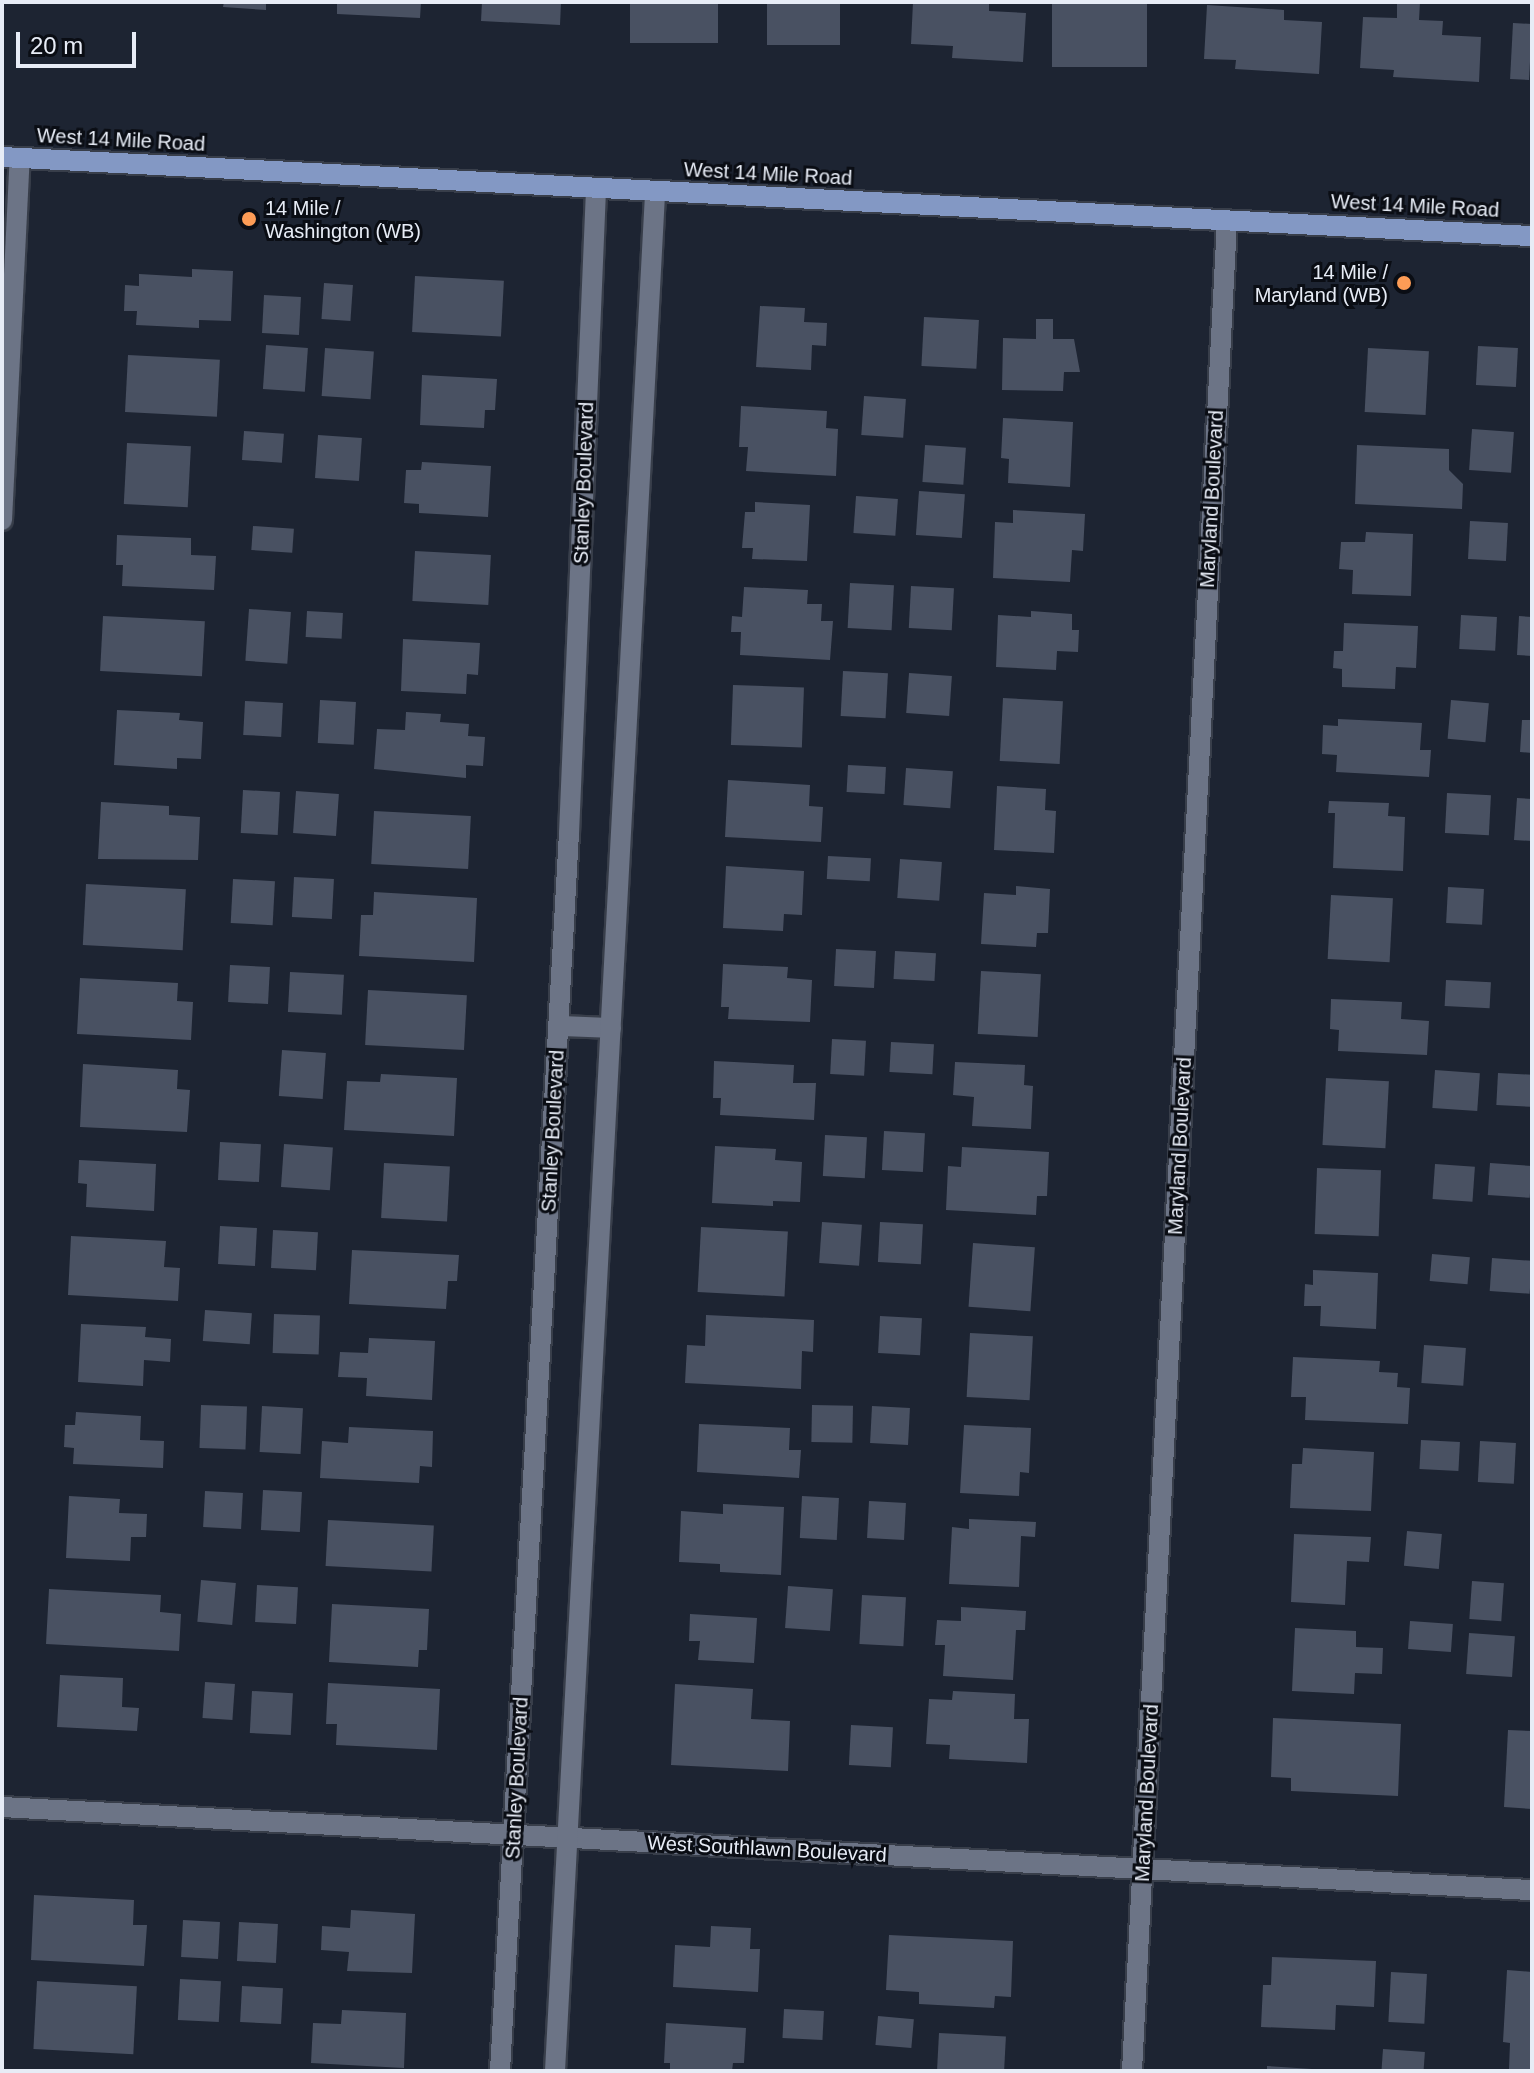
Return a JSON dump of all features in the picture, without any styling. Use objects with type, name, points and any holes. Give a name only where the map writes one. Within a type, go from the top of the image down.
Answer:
[{"type":"main road","name":"West 14 Mile Road","points":[[11,158],[1532,236]]},
{"type":"street","points":[[2,520],[11,158]]},
{"type":"street","name":"Stanley Boulevard","points":[[500,2071],[559,1026],[596,190]]},
{"type":"street","points":[[555,2071],[655,192]]},
{"type":"street","name":"Maryland Boulevard","points":[[1132,2071],[1227,221]]},
{"type":"street","points":[[559,1026],[611,1028]]},
{"type":"street","name":"West Southlawn Boulevard","points":[[2,1807],[1532,1890]]},
{"type":"building","points":[[224,2],[266,2],[266,10],[223,7]]},
{"type":"building","points":[[337,2],[421,2],[420,18],[337,14]]},
{"type":"building","points":[[482,2],[561,2],[560,25],[481,21]]},
{"type":"building","points":[[630,2],[718,2],[718,43],[630,43]]},
{"type":"building","points":[[767,2],[840,2],[840,45],[767,45]]},
{"type":"building","points":[[913,2],[989,2],[989,11],[1026,13],[1023,62],[952,58],[953,46],[911,44]]},
{"type":"building","points":[[1052,2],[1147,2],[1147,67],[1052,67]]},
{"type":"building","points":[[1397,2],[1420,2],[1419,20],[1443,21],[1442,35],[1481,37],[1479,82],[1393,77],[1394,70],[1360,68],[1363,17],[1397,18]]},
{"type":"building","points":[[1207,5],[1284,10],[1284,20],[1322,22],[1319,74],[1235,69],[1236,60],[1204,59]]},
{"type":"building","points":[[1513,23],[1532,24],[1529,80],[1510,79]]},
{"type":"building","points":[[192,269],[233,271],[231,321],[199,320],[199,328],[136,325],[137,311],[124,311],[125,285],[139,286],[139,274],[192,277]]},
{"type":"building","points":[[415,276],[504,281],[501,337],[412,332]]},
{"type":"building","points":[[324,283],[353,285],[350,321],[321,319]]},
{"type":"building","points":[[264,295],[301,297],[299,335],[262,333]]},
{"type":"building","points":[[760,306],[805,308],[804,322],[827,323],[826,346],[812,345],[811,370],[756,367]]},
{"type":"building","points":[[924,317],[979,320],[976,369],[921,366]]},
{"type":"building","points":[[1036,319],[1053,319],[1053,339],[1074,339],[1080,372],[1064,372],[1063,391],[1002,390],[1003,338],[1036,339]]},
{"type":"building","points":[[266,345],[308,348],[305,392],[263,389]]},
{"type":"building","points":[[1478,346],[1518,348],[1516,387],[1476,385]]},
{"type":"building","points":[[325,348],[374,351],[371,399],[322,396]]},
{"type":"building","points":[[1368,348],[1429,351],[1426,415],[1365,412]]},
{"type":"building","points":[[128,355],[220,360],[217,417],[125,412]]},
{"type":"building","points":[[422,375],[497,379],[495,410],[485,410],[484,428],[420,425]]},
{"type":"building","points":[[864,396],[906,399],[903,438],[861,435]]},
{"type":"building","points":[[741,406],[827,411],[826,428],[838,429],[836,476],[746,471],[748,447],[739,447]]},
{"type":"building","points":[[1003,418],[1073,422],[1070,487],[1008,483],[1009,459],[1001,458]]},
{"type":"building","points":[[1472,429],[1514,432],[1511,473],[1469,470]]},
{"type":"building","points":[[244,431],[284,434],[282,463],[242,460]]},
{"type":"building","points":[[318,435],[362,438],[359,481],[315,478]]},
{"type":"building","points":[[127,443],[191,446],[188,507],[124,504]]},
{"type":"building","points":[[925,445],[966,448],[963,485],[922,482]]},
{"type":"building","points":[[1357,445],[1449,449],[1449,470],[1463,484],[1462,509],[1355,504]]},
{"type":"building","points":[[422,462],[491,466],[488,517],[419,513],[419,504],[404,503],[406,470],[421,470]]},
{"type":"building","points":[[919,491],[965,494],[962,538],[916,535]]},
{"type":"building","points":[[856,496],[898,499],[895,536],[853,533]]},
{"type":"building","points":[[755,502],[810,505],[807,561],[752,559],[753,548],[742,548],[745,512],[755,512]]},
{"type":"building","points":[[1013,510],[1085,514],[1083,551],[1072,550],[1070,582],[993,578],[995,522],[1013,523]]},
{"type":"building","points":[[1470,521],[1508,523],[1506,561],[1468,559]]},
{"type":"building","points":[[253,526],[294,529],[292,553],[251,550]]},
{"type":"building","points":[[1366,532],[1413,534],[1411,596],[1352,594],[1353,570],[1339,569],[1341,542],[1365,542]]},
{"type":"building","points":[[117,535],[191,538],[191,555],[216,556],[214,590],[122,586],[123,565],[116,565]]},
{"type":"building","points":[[415,551],[491,555],[488,605],[412,601]]},
{"type":"building","points":[[850,583],[894,585],[892,630],[848,628]]},
{"type":"building","points":[[911,586],[954,588],[952,630],[909,628]]},
{"type":"building","points":[[744,587],[808,590],[807,604],[822,604],[821,621],[833,621],[830,660],[740,655],[741,632],[731,632],[732,616],[742,617]]},
{"type":"building","points":[[249,609],[291,612],[287,664],[245,661]]},
{"type":"building","points":[[307,611],[343,613],[342,639],[306,637]]},
{"type":"building","points":[[1031,611],[1072,614],[1072,630],[1079,630],[1078,652],[1057,651],[1056,670],[996,667],[998,615],[1031,617]]},
{"type":"building","points":[[1461,615],[1497,617],[1495,651],[1459,649]]},
{"type":"building","points":[[103,616],[205,621],[202,676],[100,671]]},
{"type":"building","points":[[1519,616],[1532,617],[1532,656],[1517,655]]},
{"type":"building","points":[[1344,623],[1418,626],[1416,668],[1396,667],[1395,689],[1342,687],[1342,669],[1333,668],[1334,651],[1343,651]]},
{"type":"building","points":[[403,639],[480,643],[478,675],[467,674],[466,694],[401,691]]},
{"type":"building","points":[[843,671],[888,673],[886,718],[841,716]]},
{"type":"building","points":[[909,673],[952,676],[949,716],[906,713]]},
{"type":"building","points":[[733,685],[804,687],[802,747],[731,745]]},
{"type":"building","points":[[1003,698],[1063,701],[1060,764],[1000,761]]},
{"type":"building","points":[[320,700],[356,702],[354,745],[318,743]]},
{"type":"building","points":[[1451,700],[1489,703],[1485,742],[1448,739]]},
{"type":"building","points":[[245,701],[283,703],[281,737],[243,735]]},
{"type":"building","points":[[117,710],[180,713],[179,720],[203,722],[201,759],[177,758],[177,769],[114,765]]},
{"type":"building","points":[[406,712],[441,714],[440,722],[469,724],[468,736],[485,737],[483,766],[466,765],[466,778],[374,769],[377,729],[405,730]]},
{"type":"building","points":[[1338,719],[1422,723],[1420,750],[1431,750],[1429,777],[1336,772],[1337,755],[1322,754],[1323,725],[1338,726]]},
{"type":"building","points":[[1522,720],[1532,720],[1532,753],[1520,752]]},
{"type":"building","points":[[848,765],[886,767],[885,794],[847,792]]},
{"type":"building","points":[[906,768],[953,771],[950,808],[903,805]]},
{"type":"building","points":[[728,780],[810,785],[809,806],[823,807],[821,842],[725,837]]},
{"type":"building","points":[[997,786],[1046,789],[1045,810],[1056,811],[1054,853],[994,850]]},
{"type":"building","points":[[243,790],[280,792],[278,835],[241,833]]},
{"type":"building","points":[[296,791],[339,794],[336,836],[293,833]]},
{"type":"building","points":[[1447,793],[1491,795],[1489,835],[1445,833]]},
{"type":"building","points":[[1517,798],[1532,799],[1532,841],[1514,840]]},
{"type":"building","points":[[1329,801],[1389,803],[1388,816],[1405,817],[1403,871],[1333,868],[1335,813],[1328,813]]},
{"type":"building","points":[[101,802],[169,806],[169,815],[200,817],[198,860],[98,859]]},
{"type":"building","points":[[374,811],[471,816],[468,869],[371,864]]},
{"type":"building","points":[[828,856],[871,858],[870,881],[827,879]]},
{"type":"building","points":[[900,859],[942,862],[939,901],[897,898]]},
{"type":"building","points":[[726,866],[804,871],[802,915],[784,914],[783,931],[723,928]]},
{"type":"building","points":[[294,877],[334,879],[332,919],[292,917]]},
{"type":"building","points":[[233,879],[275,881],[273,925],[231,923]]},
{"type":"building","points":[[86,884],[186,889],[183,950],[83,945]]},
{"type":"building","points":[[1016,886],[1050,889],[1048,933],[1037,933],[1036,947],[981,944],[984,893],[1016,895]]},
{"type":"building","points":[[1448,887],[1484,889],[1482,925],[1446,923]]},
{"type":"building","points":[[374,892],[477,898],[474,962],[359,956],[361,915],[373,915]]},
{"type":"building","points":[[1331,895],[1393,898],[1390,962],[1328,959]]},
{"type":"building","points":[[836,949],[876,951],[874,988],[834,986]]},
{"type":"building","points":[[895,951],[936,953],[934,981],[894,979]]},
{"type":"building","points":[[723,964],[788,967],[787,978],[812,980],[810,1022],[728,1019],[729,1007],[721,1007]]},
{"type":"building","points":[[230,965],[270,967],[268,1004],[228,1002]]},
{"type":"building","points":[[981,971],[1041,974],[1038,1037],[978,1034]]},
{"type":"building","points":[[290,972],[344,975],[342,1015],[288,1012]]},
{"type":"building","points":[[80,978],[178,983],[177,1001],[193,1002],[191,1040],[77,1034]]},
{"type":"building","points":[[1446,980],[1491,982],[1490,1008],[1445,1006]]},
{"type":"building","points":[[368,990],[467,995],[464,1050],[365,1045]]},
{"type":"building","points":[[1331,999],[1402,1002],[1401,1019],[1429,1021],[1427,1055],[1338,1051],[1339,1030],[1330,1029]]},
{"type":"building","points":[[832,1039],[866,1041],[864,1076],[830,1074]]},
{"type":"building","points":[[891,1042],[934,1044],[932,1074],[889,1072]]},
{"type":"building","points":[[282,1050],[326,1053],[323,1099],[279,1096]]},
{"type":"building","points":[[714,1061],[794,1065],[793,1083],[816,1083],[814,1120],[720,1115],[721,1098],[713,1098]]},
{"type":"building","points":[[955,1062],[1025,1065],[1024,1085],[1033,1086],[1031,1129],[972,1126],[974,1097],[953,1095]]},
{"type":"building","points":[[83,1064],[178,1070],[177,1089],[190,1090],[187,1132],[80,1127]]},
{"type":"building","points":[[1435,1070],[1480,1073],[1477,1111],[1432,1108]]},
{"type":"building","points":[[1498,1073],[1532,1075],[1530,1107],[1496,1105]]},
{"type":"building","points":[[381,1074],[457,1078],[454,1136],[344,1130],[347,1081],[380,1082]]},
{"type":"building","points":[[1326,1078],[1389,1081],[1385,1148],[1322,1145]]},
{"type":"building","points":[[884,1131],[925,1133],[923,1172],[882,1170]]},
{"type":"building","points":[[825,1135],[867,1137],[865,1178],[823,1176]]},
{"type":"building","points":[[220,1142],[261,1144],[259,1182],[218,1180]]},
{"type":"building","points":[[284,1144],[333,1147],[330,1190],[281,1187]]},
{"type":"building","points":[[715,1146],[776,1149],[775,1160],[802,1162],[800,1202],[773,1201],[773,1206],[712,1203]]},
{"type":"building","points":[[962,1147],[1049,1152],[1047,1196],[1037,1196],[1036,1215],[946,1210],[948,1166],[961,1167]]},
{"type":"building","points":[[79,1160],[156,1164],[154,1211],[86,1207],[87,1184],[78,1183]]},
{"type":"building","points":[[384,1163],[450,1166],[447,1221],[381,1218]]},
{"type":"building","points":[[1490,1163],[1532,1166],[1530,1198],[1488,1195]]},
{"type":"building","points":[[1435,1164],[1475,1167],[1472,1202],[1433,1199]]},
{"type":"building","points":[[1317,1168],[1381,1170],[1379,1236],[1315,1234]]},
{"type":"building","points":[[822,1222],[862,1225],[859,1266],[819,1263]]},
{"type":"building","points":[[880,1222],[923,1224],[921,1264],[878,1262]]},
{"type":"building","points":[[220,1226],[257,1228],[255,1266],[218,1264]]},
{"type":"building","points":[[701,1227],[788,1232],[784,1296],[698,1292]]},
{"type":"building","points":[[273,1230],[318,1232],[316,1270],[271,1268]]},
{"type":"building","points":[[71,1236],[166,1241],[164,1267],[180,1268],[178,1301],[68,1295]]},
{"type":"building","points":[[973,1243],[1035,1247],[1030,1311],[969,1307]]},
{"type":"building","points":[[352,1250],[459,1255],[457,1281],[448,1281],[446,1309],[349,1304]]},
{"type":"building","points":[[1432,1254],[1470,1257],[1468,1284],[1430,1281]]},
{"type":"building","points":[[1492,1258],[1532,1261],[1530,1294],[1490,1291]]},
{"type":"building","points":[[1313,1270],[1378,1273],[1376,1329],[1320,1326],[1321,1306],[1304,1306],[1305,1284],[1313,1285]]},
{"type":"building","points":[[205,1310],[252,1313],[250,1344],[203,1341]]},
{"type":"building","points":[[274,1314],[320,1316],[319,1355],[273,1353]]},
{"type":"building","points":[[706,1315],[814,1320],[813,1352],[802,1351],[801,1389],[685,1383],[687,1345],[705,1346]]},
{"type":"building","points":[[880,1316],[922,1318],[920,1355],[878,1353]]},
{"type":"building","points":[[81,1324],[146,1327],[145,1337],[171,1339],[170,1362],[144,1360],[143,1386],[78,1382]]},
{"type":"building","points":[[970,1333],[1033,1336],[1030,1400],[967,1397]]},
{"type":"building","points":[[369,1338],[435,1341],[432,1400],[366,1396],[367,1378],[338,1377],[340,1352],[368,1353]]},
{"type":"building","points":[[1424,1345],[1466,1348],[1463,1386],[1421,1383]]},
{"type":"building","points":[[1293,1357],[1380,1361],[1379,1372],[1398,1373],[1397,1387],[1410,1388],[1408,1424],[1305,1420],[1306,1397],[1291,1397]]},
{"type":"building","points":[[201,1405],[247,1407],[245,1450],[199,1448]]},
{"type":"building","points":[[812,1405],[853,1406],[852,1443],[811,1442]]},
{"type":"building","points":[[262,1406],[303,1408],[301,1454],[260,1452]]},
{"type":"building","points":[[872,1406],[910,1408],[908,1445],[870,1443]]},
{"type":"building","points":[[76,1412],[141,1416],[140,1440],[164,1441],[163,1468],[73,1464],[74,1448],[64,1447],[65,1425],[75,1425]]},
{"type":"building","points":[[699,1424],[790,1428],[789,1450],[801,1450],[799,1478],[697,1472]]},
{"type":"building","points":[[964,1425],[1031,1428],[1029,1473],[1020,1472],[1019,1496],[960,1493]]},
{"type":"building","points":[[349,1427],[433,1431],[432,1467],[420,1466],[419,1483],[320,1478],[322,1441],[348,1443]]},
{"type":"building","points":[[1421,1440],[1460,1442],[1458,1471],[1419,1469]]},
{"type":"building","points":[[1480,1441],[1516,1443],[1514,1484],[1478,1482]]},
{"type":"building","points":[[1303,1448],[1374,1452],[1371,1511],[1290,1508],[1292,1464],[1302,1464]]},
{"type":"building","points":[[263,1490],[302,1492],[300,1532],[261,1530]]},
{"type":"building","points":[[205,1491],[243,1493],[241,1529],[203,1527]]},
{"type":"building","points":[[69,1496],[120,1499],[119,1513],[147,1514],[146,1537],[131,1537],[130,1561],[66,1558]]},
{"type":"building","points":[[802,1496],[839,1498],[837,1540],[800,1538]]},
{"type":"building","points":[[869,1501],[906,1503],[904,1540],[867,1538]]},
{"type":"building","points":[[723,1504],[784,1507],[781,1575],[720,1572],[720,1564],[679,1562],[681,1511],[723,1514]]},
{"type":"building","points":[[969,1519],[1036,1522],[1035,1537],[1021,1536],[1019,1587],[949,1584],[952,1527],[969,1529]]},
{"type":"building","points":[[328,1520],[434,1526],[431,1571],[326,1566]]},
{"type":"building","points":[[1407,1531],[1442,1534],[1439,1569],[1404,1566]]},
{"type":"building","points":[[1294,1534],[1371,1537],[1369,1562],[1347,1561],[1345,1605],[1291,1602]]},
{"type":"building","points":[[201,1580],[236,1583],[232,1625],[197,1622]]},
{"type":"building","points":[[1472,1581],[1504,1583],[1501,1621],[1469,1619]]},
{"type":"building","points":[[257,1585],[298,1587],[296,1624],[255,1622]]},
{"type":"building","points":[[788,1586],[833,1589],[830,1631],[785,1628]]},
{"type":"building","points":[[49,1589],[161,1595],[160,1612],[181,1614],[179,1651],[46,1644]]},
{"type":"building","points":[[862,1595],[906,1597],[903,1646],[859,1644]]},
{"type":"building","points":[[332,1604],[429,1609],[427,1650],[419,1650],[418,1667],[329,1662]]},
{"type":"building","points":[[961,1607],[1026,1611],[1025,1630],[1016,1630],[1013,1680],[943,1676],[945,1645],[935,1645],[937,1620],[961,1621]]},
{"type":"building","points":[[690,1614],[757,1618],[754,1663],[698,1660],[700,1641],[689,1641]]},
{"type":"building","points":[[1410,1621],[1453,1624],[1451,1652],[1408,1649]]},
{"type":"building","points":[[1295,1628],[1356,1631],[1356,1647],[1383,1648],[1382,1674],[1355,1673],[1354,1694],[1292,1691]]},
{"type":"building","points":[[1469,1633],[1515,1636],[1512,1677],[1466,1674]]},
{"type":"building","points":[[60,1675],[123,1678],[122,1707],[139,1708],[137,1731],[57,1727]]},
{"type":"building","points":[[205,1682],[235,1684],[232,1720],[202,1718]]},
{"type":"building","points":[[328,1683],[440,1689],[437,1750],[336,1745],[337,1724],[326,1724]]},
{"type":"building","points":[[675,1684],[753,1689],[751,1719],[790,1721],[788,1771],[671,1765]]},
{"type":"building","points":[[252,1691],[293,1693],[291,1735],[250,1733]]},
{"type":"building","points":[[953,1691],[1015,1694],[1014,1719],[1029,1719],[1027,1763],[949,1759],[950,1745],[926,1744],[929,1699],[952,1700]]},
{"type":"building","points":[[1273,1718],[1401,1724],[1398,1796],[1291,1791],[1291,1778],[1271,1777]]},
{"type":"building","points":[[851,1725],[893,1727],[891,1767],[849,1765]]},
{"type":"building","points":[[1508,1730],[1532,1731],[1532,1809],[1504,1807]]},
{"type":"building","points":[[34,1895],[134,1900],[133,1925],[147,1925],[144,1966],[31,1960]]},
{"type":"building","points":[[351,1910],[415,1914],[412,1973],[347,1971],[349,1952],[321,1950],[322,1926],[350,1928]]},
{"type":"building","points":[[183,1920],[220,1922],[218,1959],[181,1957]]},
{"type":"building","points":[[239,1922],[278,1924],[276,1963],[237,1961]]},
{"type":"building","points":[[711,1926],[751,1928],[750,1949],[760,1949],[758,1992],[673,1987],[675,1945],[710,1947]]},
{"type":"building","points":[[889,1935],[1013,1941],[1011,1997],[995,1996],[994,2008],[919,2004],[919,1992],[886,1990]]},
{"type":"building","points":[[1272,1957],[1376,1961],[1374,2007],[1336,2005],[1335,2030],[1261,2027],[1263,1985],[1271,1985]]},
{"type":"building","points":[[1507,1970],[1532,1972],[1532,2071],[1509,2069],[1510,2043],[1503,2042]]},
{"type":"building","points":[[1391,1972],[1427,1974],[1424,2024],[1388,2022]]},
{"type":"building","points":[[180,1979],[221,1981],[219,2022],[178,2020]]},
{"type":"building","points":[[37,1981],[137,1986],[133,2054],[33,2049]]},
{"type":"building","points":[[242,1986],[283,1988],[281,2024],[240,2022]]},
{"type":"building","points":[[784,2009],[824,2011],[822,2040],[782,2038]]},
{"type":"building","points":[[342,2010],[406,2013],[404,2068],[311,2063],[313,2023],[341,2024]]},
{"type":"building","points":[[878,2016],[914,2019],[911,2048],[875,2045]]},
{"type":"building","points":[[666,2023],[746,2028],[744,2063],[733,2063],[732,2071],[670,2071],[670,2063],[664,2063]]},
{"type":"building","points":[[939,2033],[1006,2037],[1004,2071],[937,2071]]},
{"type":"building","points":[[1383,2049],[1425,2052],[1424,2071],[1381,2071]]},
{"type":"building","points":[[1267,2066],[1312,2069],[1312,2071],[1267,2071]]},
{"type":"place","name":"14 Mile / Washington (WB)","points":[[249,219]]},
{"type":"place","name":"14 Mile / Maryland (WB)","points":[[1404,283]]}]
